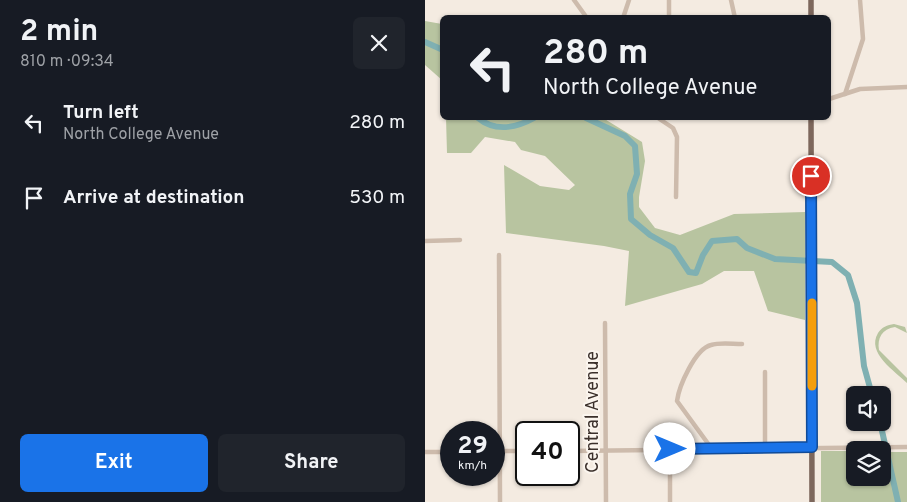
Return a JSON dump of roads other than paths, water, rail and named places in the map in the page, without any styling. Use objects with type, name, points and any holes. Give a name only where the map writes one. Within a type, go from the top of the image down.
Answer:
[{"type":"main road","points":[[811,0],[811,15]]},
{"type":"main road","points":[[811,120],[812,502]]},
{"type":"street","points":[[574,0],[585,15]]},
{"type":"street","points":[[624,15],[629,0]]},
{"type":"street","points":[[669,0],[669,15]]},
{"type":"street","points":[[731,0],[734,15]]},
{"type":"street","points":[[845,94],[863,39],[860,0]]},
{"type":"street","points":[[831,98],[860,89],[907,87]]},
{"type":"street","points":[[661,120],[673,128],[677,137],[676,197]]},
{"type":"street","points":[[425,241],[460,240]]},
{"type":"street","points":[[499,255],[500,421]]},
{"type":"street","name":"Central Avenue","points":[[605,323],[606,502]]},
{"type":"street","points":[[712,449],[677,401],[678,391],[703,350],[715,344],[742,344]]},
{"type":"street","points":[[765,372],[765,448]]},
{"type":"street","points":[[580,450],[907,447]]},
{"type":"street","points":[[670,449],[670,502]]},
{"type":"street","points":[[425,452],[440,452]]},
{"type":"street","points":[[500,486],[500,502]]},
{"type":"waterway","points":[[425,42],[440,49]]},
{"type":"waterway","points":[[482,120],[498,127],[513,126],[529,120]]},
{"type":"waterway","points":[[590,120],[625,136],[635,146],[637,174],[630,194],[631,219],[650,235],[673,248],[689,272],[696,273],[703,255],[712,241],[737,239],[747,248],[775,259],[832,262],[848,275],[857,303],[864,366],[870,386]]},
{"type":"waterway","points":[[882,431],[898,502]]}]
